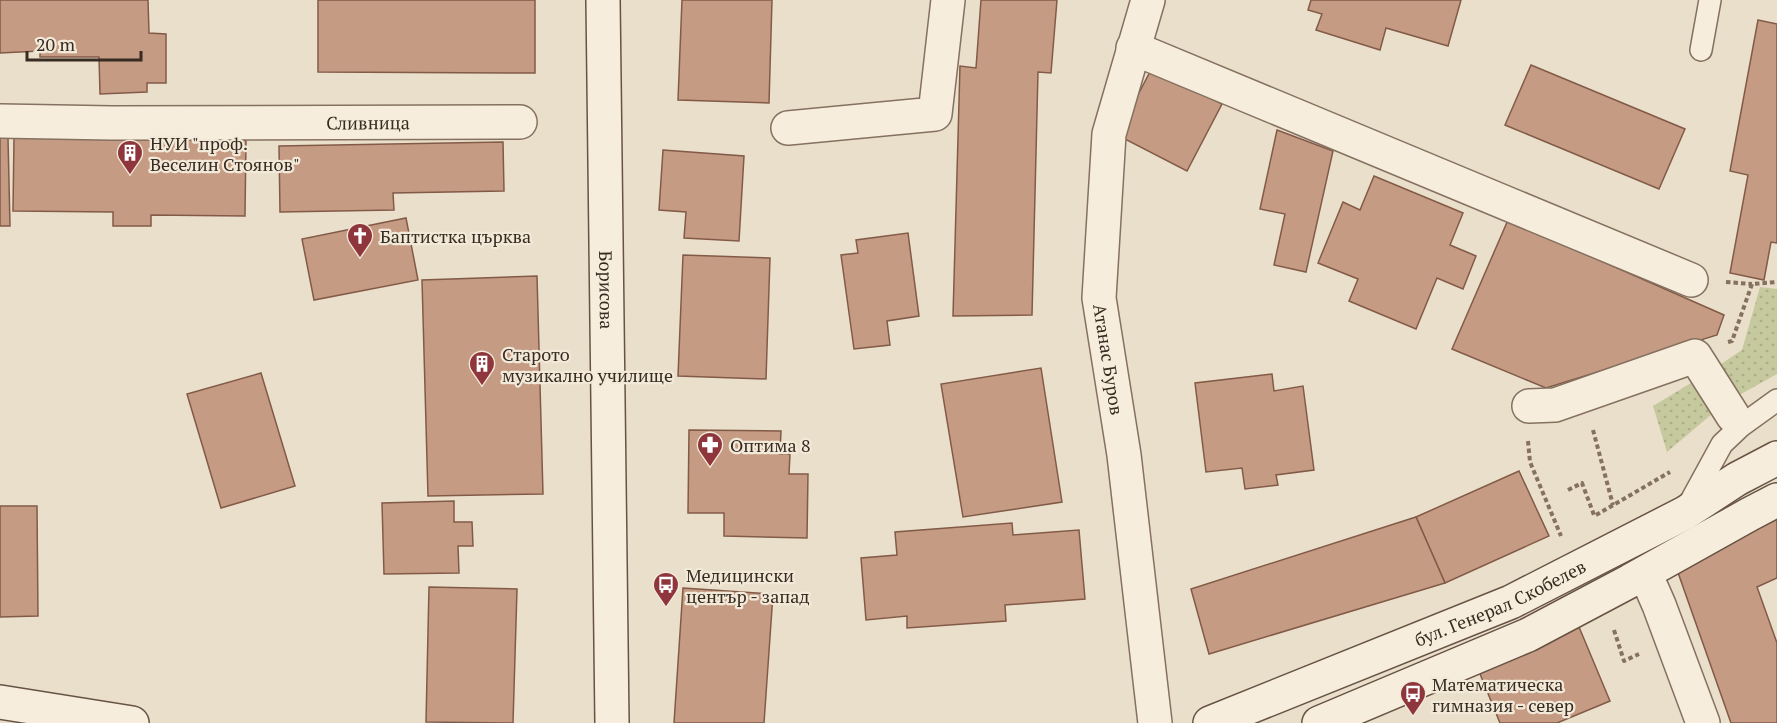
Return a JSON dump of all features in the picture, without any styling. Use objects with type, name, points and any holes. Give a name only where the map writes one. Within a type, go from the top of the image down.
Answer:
[{"type":"street","name":"Борисова","points":[[603,0],[612,723]]},
{"type":"street","points":[[788,128],[935,114],[948,0]]},
{"type":"street","name":"Атанас Буров","points":[[1148,0],[1108,134],[1100,298],[1124,455],[1155,723]]},
{"type":"street","points":[[1133,48],[1691,280]]},
{"type":"street","name":"Сливница","points":[[0,121],[520,122]]},
{"type":"street","points":[[1529,406],[1555,405],[1695,356],[1733,416]]},
{"type":"street","name":"бул. Генерал Скобелев","points":[[1210,723],[1511,602],[1685,513],[1737,479],[1777,458]]},
{"type":"street","name":"бул. Генерал Скобелев","points":[[1319,723],[1528,635],[1777,500]]},
{"type":"street","points":[[1645,573],[1703,723]]},
{"type":"street","points":[[0,702],[132,723]]},
{"type":"lane","points":[[1701,50],[1710,0]]},
{"type":"lane","points":[[1685,513],[1722,444],[1741,426],[1777,400]]},
{"type":"path","points":[[1695,356],[1732,341],[1752,285],[1777,282]]},
{"type":"path","points":[[1584,395],[1613,505]]},
{"type":"path","points":[[1529,406],[1526,429],[1530,462],[1562,539],[1567,534]]},
{"type":"path","points":[[1589,519],[1667,475],[1675,468]]},
{"type":"path","points":[[1568,490],[1582,483],[1594,515]]},
{"type":"green space","points":[[1760,287],[1777,289],[1777,374],[1725,403],[1667,452],[1653,406],[1742,350]]},
{"type":"building","points":[[0,0],[148,0],[149,33],[166,34],[166,83],[147,83],[147,92],[100,94],[99,57],[40,57],[40,51],[0,53]]},
{"type":"building","points":[[318,0],[535,0],[535,73],[318,72]]},
{"type":"building","points":[[682,0],[772,0],[769,103],[678,100]]},
{"type":"building","points":[[981,0],[1057,0],[1051,73],[1038,72],[1032,315],[953,316],[960,66],[976,68]]},
{"type":"building","points":[[1311,0],[1461,0],[1448,46],[1386,28],[1380,50],[1316,30],[1322,14],[1308,10]]},
{"type":"building","points":[[1758,20],[1777,24],[1777,243],[1771,242],[1764,280],[1730,273],[1748,175],[1730,171]]},
{"type":"building","points":[[1531,65],[1685,129],[1659,189],[1505,125]]},
{"type":"building","points":[[1152,68],[1222,104],[1187,171],[1117,135]]},
{"type":"building","points":[[1277,130],[1333,151],[1306,272],[1274,265],[1285,214],[1260,209]]},
{"type":"building","points":[[0,138],[8,138],[10,226],[0,226]]},
{"type":"building","name":"НУИ \"проф. Веселин Стоянов\"","points":[[14,138],[246,140],[245,216],[151,215],[151,226],[113,226],[113,212],[13,211]]},
{"type":"building","points":[[503,142],[504,191],[393,193],[394,210],[280,212],[279,146]]},
{"type":"building","points":[[663,150],[744,156],[739,241],[684,238],[686,212],[659,210]]},
{"type":"building","points":[[1374,176],[1463,213],[1450,245],[1476,256],[1463,289],[1437,278],[1416,329],[1349,301],[1358,279],[1318,263],[1343,202],[1360,210]]},
{"type":"building","name":"Баптистка църква","points":[[406,218],[418,280],[314,300],[302,239]]},
{"type":"building","points":[[1508,220],[1724,315],[1717,335],[1546,388],[1452,349]]},
{"type":"building","points":[[908,233],[919,316],[887,321],[890,345],[854,349],[841,255],[858,253],[856,240]]},
{"type":"building","points":[[683,255],[770,258],[766,379],[678,376]]},
{"type":"building","name":"Старото музикално училище","points":[[537,276],[543,494],[428,496],[422,280]]},
{"type":"building","points":[[1041,368],[1062,502],[963,517],[941,384]]},
{"type":"building","points":[[261,373],[295,486],[221,508],[187,394]]},
{"type":"building","points":[[1272,374],[1274,391],[1303,386],[1314,470],[1276,475],[1278,485],[1245,489],[1242,468],[1206,472],[1195,383]]},
{"type":"building","points":[[689,430],[781,431],[780,454],[790,454],[789,474],[808,474],[807,538],[724,536],[724,513],[688,513]]},
{"type":"building","points":[[1519,471],[1549,536],[1445,583],[1416,517]]},
{"type":"building","points":[[454,501],[454,522],[472,522],[473,546],[458,546],[459,573],[384,574],[382,503]]},
{"type":"building","points":[[0,506],[37,506],[38,616],[0,617]]},
{"type":"building","points":[[1777,513],[1777,578],[1757,587],[1777,643],[1777,723],[1731,723],[1675,564]]},
{"type":"building","points":[[1416,517],[1445,583],[1209,654],[1191,589]]},
{"type":"building","points":[[1012,523],[1013,535],[1079,530],[1085,599],[1005,605],[1006,621],[907,628],[907,616],[866,620],[861,558],[897,555],[895,532]]},
{"type":"building","points":[[429,587],[517,589],[513,723],[426,722]]},
{"type":"building","points":[[683,588],[773,594],[764,723],[674,723]]},
{"type":"building","points":[[1579,627],[1610,701],[1557,723],[1500,723],[1478,669]]},
{"type":"place","name":"НУИ \"проф. Веселин Стоянов\"","points":[[130,176]]},
{"type":"place","name":"Баптистка църква","points":[[360,259]]},
{"type":"place","name":"Старото музикално училище","points":[[482,387]]},
{"type":"place","name":"Оптима 8","points":[[710,468]]},
{"type":"place","name":"Медицински център - запад","points":[[666,608]]},
{"type":"place","name":"Математическа гимназия - север","points":[[1413,717]]}]
